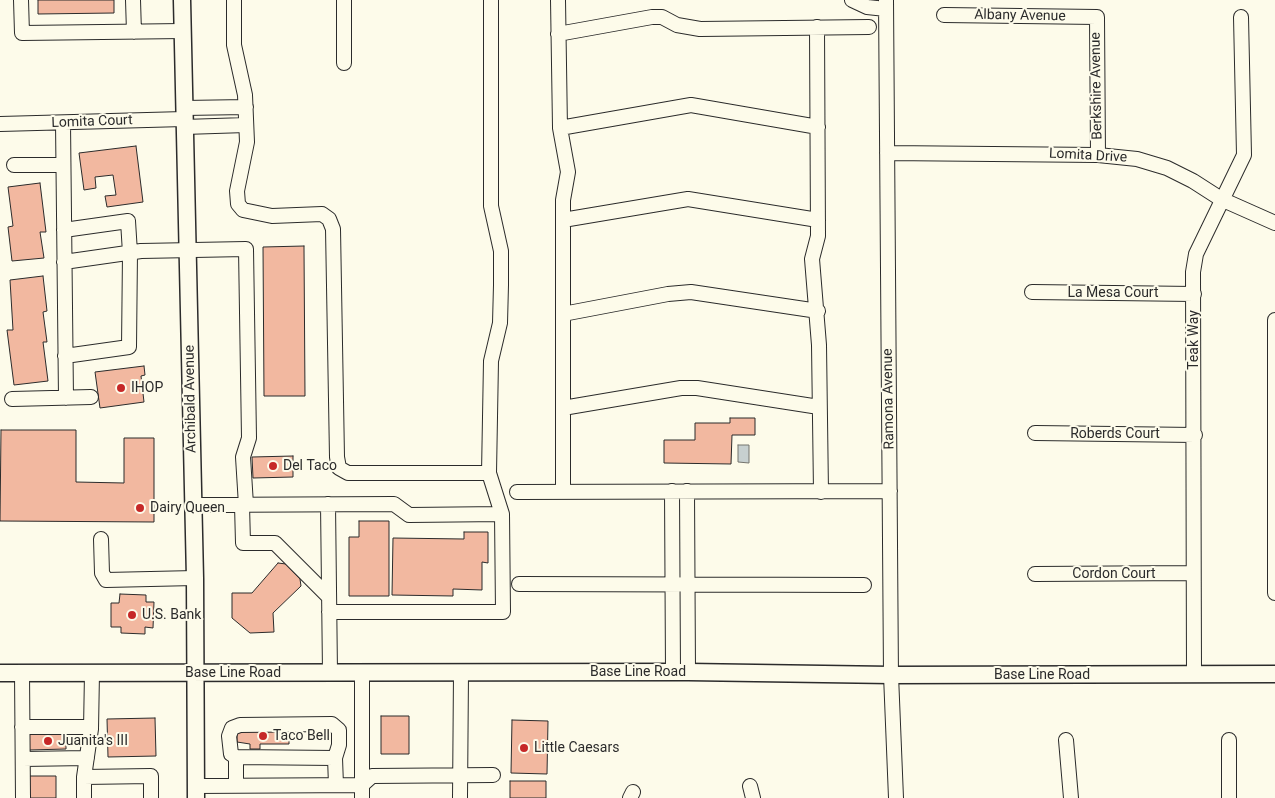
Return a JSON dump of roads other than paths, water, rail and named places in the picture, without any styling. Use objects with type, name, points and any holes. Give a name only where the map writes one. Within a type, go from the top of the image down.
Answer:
[{"type":"main road","name":"Archibald Avenue","points":[[182,0],[194,505],[196,792]]},
{"type":"main road","name":"Base Line Road","points":[[0,673],[681,672],[891,675],[1275,674]]},
{"type":"street","points":[[21,0],[22,33],[183,31]]},
{"type":"street","points":[[133,0],[134,32]]},
{"type":"street","points":[[234,0],[234,45],[245,95],[247,142],[237,191],[238,204],[243,210],[272,216],[322,214],[329,218],[333,229],[337,457],[339,468],[348,473],[489,473]]},
{"type":"street","points":[[344,0],[344,63]]},
{"type":"street","points":[[329,612],[503,612],[502,514],[489,473],[491,361],[500,323],[501,285],[501,251],[491,206],[491,0]]},
{"type":"street","points":[[558,0],[560,128],[568,172],[562,200],[562,492]]},
{"type":"street","points":[[852,0],[867,7],[886,5]]},
{"type":"street","name":"Ramona Avenue","points":[[886,5],[891,675],[896,798]]},
{"type":"street","name":"Albany Avenue","points":[[944,15],[1097,17]]},
{"type":"street","points":[[558,34],[652,17],[662,17],[677,24],[700,29],[868,27]]},
{"type":"street","name":"Berkshire Avenue","points":[[1097,17],[1098,155]]},
{"type":"street","name":"Teak Way","points":[[1194,675],[1192,573],[1195,435],[1193,272],[1196,254],[1221,199],[1237,173],[1244,155],[1241,17]]},
{"type":"street","points":[[817,27],[818,236],[812,259],[818,311],[821,492]]},
{"type":"street","points":[[560,128],[691,104],[818,127]]},
{"type":"street","points":[[184,118],[246,106]]},
{"type":"street","points":[[184,118],[246,125]]},
{"type":"street","name":"Lomita Court","points":[[0,124],[184,118]]},
{"type":"street","points":[[63,123],[66,398]]},
{"type":"street","name":"Lomita Drive","points":[[887,153],[1098,155],[1137,159],[1167,168],[1193,181],[1221,199],[1275,224]]},
{"type":"street","points":[[14,165],[63,165]]},
{"type":"street","points":[[562,220],[688,199],[818,220]]},
{"type":"street","points":[[64,230],[128,221],[130,253],[129,347],[66,356]]},
{"type":"street","points":[[64,262],[130,253],[246,249],[249,438],[243,457],[243,543],[275,543],[329,597]]},
{"type":"street","points":[[562,314],[668,294],[691,292],[818,311]]},
{"type":"street","name":"La Mesa Court","points":[[1032,292],[1194,294]]},
{"type":"street","points":[[1275,320],[1275,593]]},
{"type":"street","points":[[562,408],[681,388],[697,388],[820,407]]},
{"type":"street","points":[[12,399],[91,397]]},
{"type":"street","name":"Roberds Court","points":[[1035,433],[1195,435]]},
{"type":"street","points":[[672,491],[673,584],[681,672]]},
{"type":"street","points":[[681,672],[688,584],[687,491]]},
{"type":"street","points":[[517,492],[890,491]]},
{"type":"street","points":[[328,504],[330,673]]},
{"type":"street","points":[[194,505],[394,504],[410,515],[502,514]]},
{"type":"street","points":[[101,539],[102,573],[106,580],[195,578]]},
{"type":"street","name":"Cordon Court","points":[[1035,574],[1192,573]]},
{"type":"street","points":[[519,584],[864,585]]},
{"type":"street","points":[[22,673],[23,798]]},
{"type":"street","points":[[84,798],[84,777],[91,727],[92,673]]},
{"type":"street","points":[[362,673],[362,791]]},
{"type":"street","points":[[460,798],[461,673]]},
{"type":"street","points":[[335,758],[236,757],[231,754],[229,736],[232,728],[240,725],[332,724],[339,730],[339,745],[335,758],[336,785]]},
{"type":"street","points":[[22,727],[91,727]]},
{"type":"street","points":[[1066,740],[1071,798]]},
{"type":"street","points":[[1229,740],[1229,798]]},
{"type":"street","points":[[236,757],[236,785]]},
{"type":"street","points":[[22,759],[87,758]]},
{"type":"street","points":[[362,791],[372,776],[493,775]]},
{"type":"street","points":[[84,777],[151,776],[151,798]]},
{"type":"street","points":[[196,792],[236,785],[336,785],[362,791]]},
{"type":"place","name":"IHOP","points":[[121,388]]},
{"type":"place","name":"Del Taco","points":[[273,466]]},
{"type":"place","name":"Dairy Queen","points":[[140,508]]},
{"type":"place","name":"U.S. Bank","points":[[132,615]]},
{"type":"place","name":"Taco Bell","points":[[263,736]]},
{"type":"place","name":"Juanita's III","points":[[48,741]]},
{"type":"place","name":"Little Caesars","points":[[524,748]]}]
